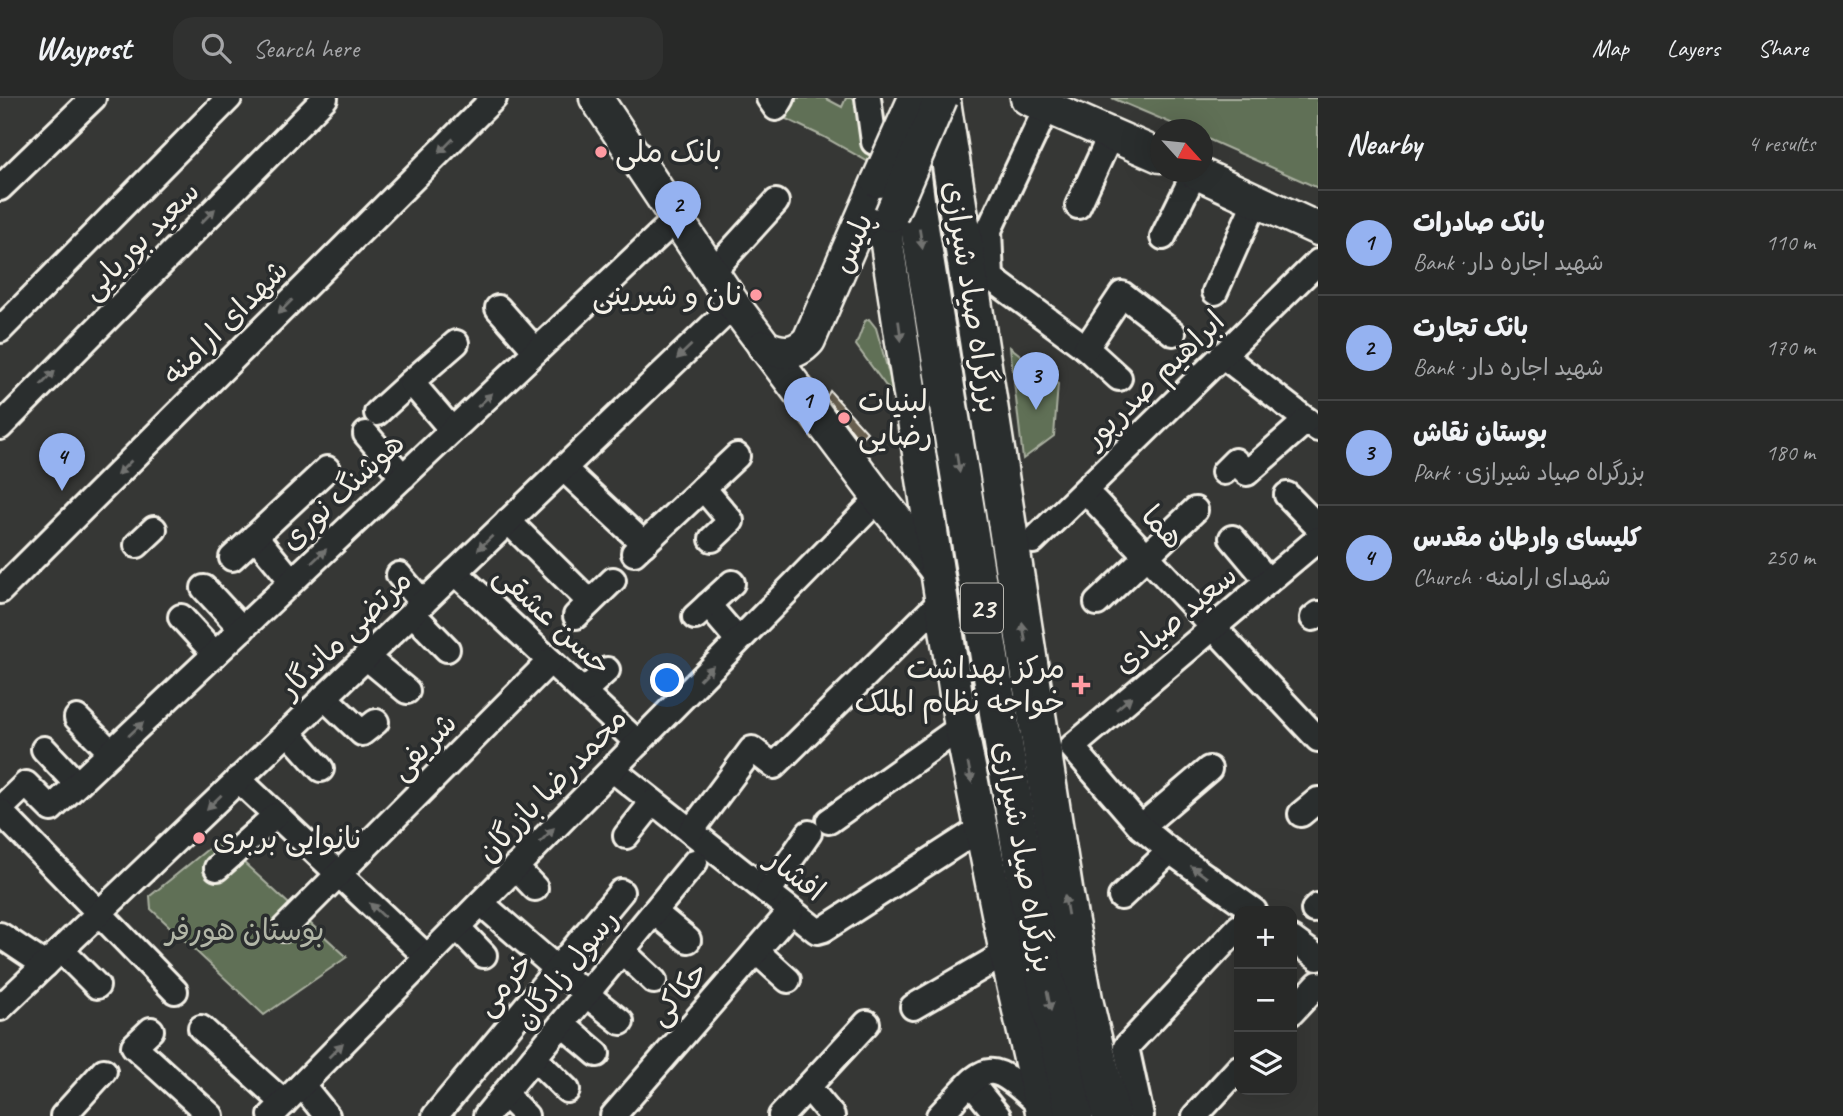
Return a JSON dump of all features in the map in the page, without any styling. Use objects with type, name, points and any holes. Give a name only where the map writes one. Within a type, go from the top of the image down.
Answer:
[{"type":"highway","name":"بزرگراه صیاد شیرازی","points":[[903,98],[917,212],[1029,900],[1053,1113]]},
{"type":"highway","name":"بزرگراه صیاد شیرازی","points":[[941,98],[1064,892],[1084,1002],[1111,1116]]},
{"type":"main road","points":[[596,98],[734,305],[879,498],[936,569]]},
{"type":"main road","name":"پلیس","points":[[764,345],[787,353],[797,350],[809,340],[915,98]]},
{"type":"main road","points":[[941,98],[891,215],[887,244],[961,727],[1006,953],[1053,1113]]},
{"type":"main road","points":[[1050,100],[1111,134],[1150,152]]},
{"type":"main road","points":[[1050,100],[1150,133]]},
{"type":"main road","points":[[1213,160],[1318,206]]},
{"type":"main road","points":[[1213,180],[1318,229]]},
{"type":"street","points":[[0,188],[93,98]]},
{"type":"street","points":[[0,330],[229,98]]},
{"type":"street","name":"سعید بوریایی","points":[[0,427],[325,98]]},
{"type":"street","name":"شهدای ارامنه","points":[[0,591],[494,98]]},
{"type":"street","points":[[769,98],[776,108],[782,98]]},
{"type":"street","points":[[868,98],[874,142]]},
{"type":"street","points":[[1050,100],[989,230],[991,278],[1086,348],[1119,378]]},
{"type":"street","points":[[1078,206],[1111,134]]},
{"type":"street","points":[[1163,237],[1190,182]]},
{"type":"street","points":[[1215,292],[1256,200]]},
{"type":"street","points":[[713,271],[776,202]]},
{"type":"street","name":"هوشنگ نوری","points":[[2,817],[26,784],[51,809],[676,219]]},
{"type":"street","name":"ابراهیم صدرپور","points":[[1033,541],[1318,262]]},
{"type":"street","points":[[1086,348],[1122,294],[1174,333]]},
{"type":"street","name":"مرتضی ماندگار","points":[[0,1008],[734,305]]},
{"type":"street","points":[[498,308],[536,351]]},
{"type":"street","points":[[403,477],[372,424],[411,382],[456,343]]},
{"type":"street","points":[[1222,355],[1312,425],[1247,473],[1235,461],[1224,472]]},
{"type":"street","points":[[411,382],[452,430]]},
{"type":"street","points":[[563,468],[639,549],[737,456]]},
{"type":"street","points":[[232,558],[327,469]]},
{"type":"street","points":[[703,488],[731,521],[712,539]]},
{"type":"street","points":[[1287,495],[1318,527]]},
{"type":"street","name":"محمدرضا بازرگان","points":[[278,1109],[879,498]]},
{"type":"street","name":"هما","points":[[1096,501],[1318,738]]},
{"type":"street","points":[[1097,603],[1195,510]]},
{"type":"street","points":[[508,521],[583,609],[613,580]]},
{"type":"street","points":[[255,536],[292,581]]},
{"type":"street","points":[[1232,538],[1268,581]]},
{"type":"street","name":"سعید صیادی","points":[[1141,827],[1072,747],[1318,538]]},
{"type":"street","name":"حسن عشقی","points":[[455,572],[638,743]]},
{"type":"street","points":[[399,575],[417,608],[448,647]]},
{"type":"street","points":[[732,583],[701,611],[738,640]]},
{"type":"street","points":[[204,588],[242,629]]},
{"type":"street","points":[[691,831],[752,749],[774,766],[942,601]]},
{"type":"street","points":[[181,617],[215,654]]},
{"type":"street","points":[[366,657],[407,691]]},
{"type":"street","name":"شریفی","points":[[284,929],[550,661]]},
{"type":"street","points":[[583,692],[607,670]]},
{"type":"street","points":[[324,697],[362,733],[376,722]]},
{"type":"street","points":[[77,718],[111,752]]},
{"type":"street","points":[[768,892],[819,827],[961,727]]},
{"type":"street","points":[[288,732],[322,768]]},
{"type":"street","points":[[44,749],[77,784]]},
{"type":"street","points":[[1209,769],[1141,827],[1247,906]]},
{"type":"street","name":"افشار","points":[[617,773],[817,931],[981,828]]},
{"type":"street","points":[[238,779],[427,957]]},
{"type":"street","points":[[626,836],[653,802]]},
{"type":"street","points":[[217,868],[276,815]]},
{"type":"street","points":[[2,817],[175,991]]},
{"type":"street","points":[[1121,897],[1170,851]]},
{"type":"street","name":"رسول زادگان","points":[[486,1116],[695,862]]},
{"type":"street","points":[[516,867],[535,888]]},
{"type":"street","name":"خرمی","points":[[435,1116],[621,892]]},
{"type":"street","points":[[481,903],[621,1023]]},
{"type":"street","name":"حکاکی","points":[[613,1116],[791,911]]},
{"type":"street","points":[[654,912],[688,940]]},
{"type":"street","points":[[457,927],[484,955]]},
{"type":"street","points":[[1141,1116],[1126,1048],[1234,932]]},
{"type":"street","points":[[0,935],[53,957],[96,987]]},
{"type":"street","points":[[1297,943],[1318,958]]},
{"type":"street","points":[[622,951],[654,981]]},
{"type":"street","points":[[756,951],[788,980]]},
{"type":"street","points":[[913,1007],[1006,953]]},
{"type":"street","points":[[1297,1007],[1318,984]]},
{"type":"street","points":[[780,1116],[867,1023]]},
{"type":"street","points":[[562,1024],[597,1054]]},
{"type":"street","points":[[201,1028],[278,1109]]},
{"type":"street","points":[[151,1030],[134,1046],[211,1116]]},
{"type":"street","points":[[534,1058],[567,1090]]},
{"type":"street","points":[[63,1116],[104,1071]]},
{"type":"street","points":[[939,1116],[985,1071],[1003,1074],[1053,1113]]},
{"type":"street","points":[[1195,1116],[1234,1073]]},
{"type":"street","points":[[971,1083],[998,1116]]},
{"type":"street","points":[[302,1085],[327,1116]]},
{"type":"street","points":[[808,1087],[832,1116]]},
{"type":"street","points":[[504,1094],[526,1116]]},
{"type":"green space","points":[[790,98],[825,98],[842,107],[846,98],[862,98],[874,165],[782,117]]},
{"type":"green space","points":[[1112,98],[1318,98],[1318,188],[1213,141],[1213,119],[1161,119]]},
{"type":"green space","points":[[869,319],[876,328],[894,392],[891,393],[856,345],[865,321]]},
{"type":"green space","points":[[1010,347],[1058,384],[1054,436],[1023,459]]},
{"type":"green space","name":"بوستان هورفر","points":[[219,840],[347,957],[264,1015],[151,909],[150,896]]},
{"type":"building","points":[[830,391],[867,432],[859,440],[826,398]]},
{"type":"place","name":"بانک ملی","points":[[601,152]]},
{"type":"place","name":"بانک تجارت","points":[[678,239]]},
{"type":"place","name":"نان و شیرینی","points":[[756,295]]},
{"type":"place","name":"بوستان نقاش","points":[[1036,410]]},
{"type":"place","name":"لبنیات رضایی","points":[[844,418]]},
{"type":"place","name":"بانک صادرات","points":[[807,435]]},
{"type":"place","name":"کلیسای وارطان مقدس","points":[[62,491]]},
{"type":"place","name":"مرکز بهداشت خواجه نظام الملک","points":[[1081,685]]},
{"type":"place","name":"نانوایی بربری","points":[[199,838]]}]
